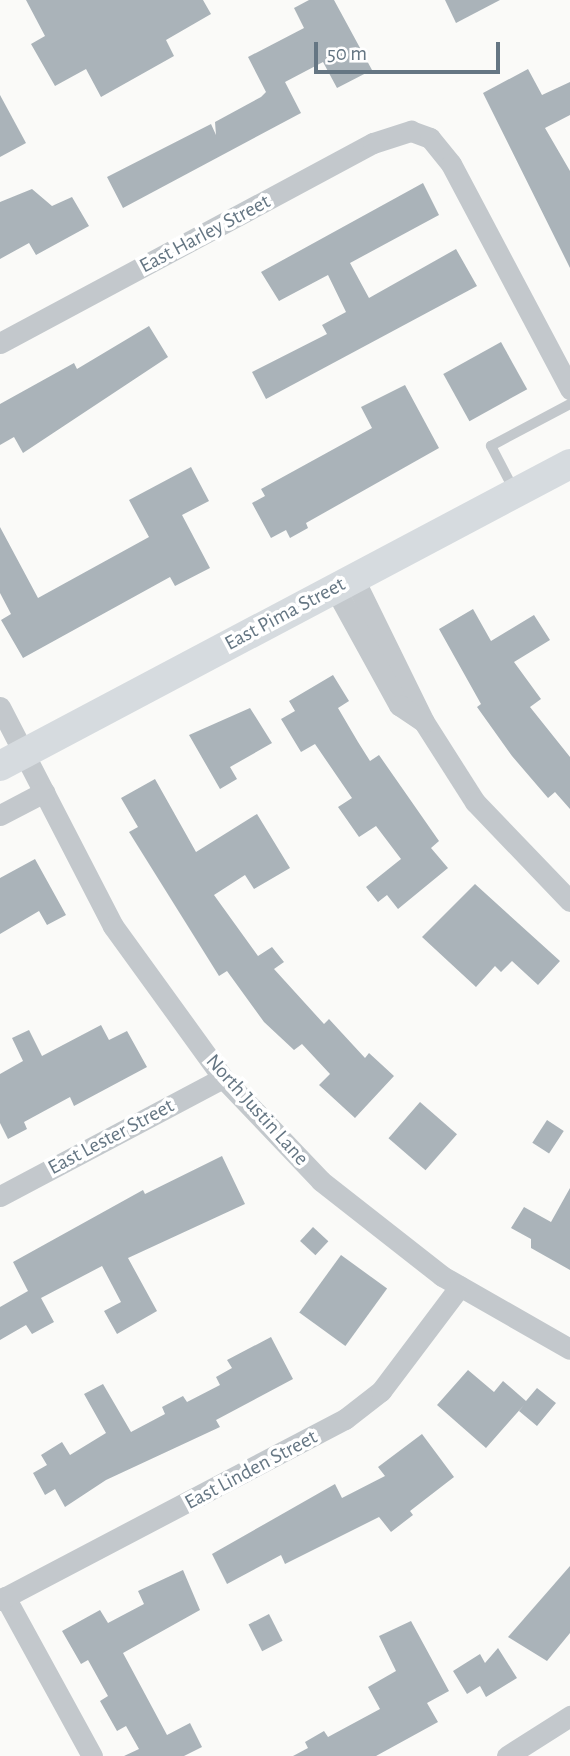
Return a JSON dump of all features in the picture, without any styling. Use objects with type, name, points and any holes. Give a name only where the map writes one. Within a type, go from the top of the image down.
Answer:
[{"type":"street","name":"East Harley Street","points":[[0,343],[373,143],[411,131],[430,138],[451,164],[570,389]]},
{"type":"street","name":"East Pima Street","points":[[12,760],[570,464]]},
{"type":"street","points":[[344,582],[424,722],[475,802],[570,901]]},
{"type":"street","name":"North Justin Lane","points":[[0,707],[12,760],[44,792],[113,926],[223,1078],[321,1181],[460,1286],[570,1349]]},
{"type":"street","points":[[0,815],[44,792]]},
{"type":"street","name":"East Lester Street","points":[[0,1196],[223,1078]]},
{"type":"street","name":"East Linden Street","points":[[3,1599],[345,1419],[381,1391],[460,1286]]},
{"type":"street","points":[[3,1599],[92,1756]]},
{"type":"street","points":[[507,1756],[570,1716]]},
{"type":"lane","points":[[515,493],[491,446],[570,404]]},
{"type":"building","points":[[26,0],[203,0],[211,14],[166,40],[174,56],[101,97],[86,69],[55,86],[31,44],[45,36]]},
{"type":"building","points":[[309,0],[334,0],[372,70],[337,88],[323,62],[285,82],[301,113],[123,208],[107,177],[211,124],[216,135],[215,122],[261,97],[266,92],[248,57],[304,28],[294,8]]},
{"type":"building","points":[[445,0],[500,0],[456,23]]},
{"type":"building","points":[[528,69],[542,95],[570,82],[570,115],[545,128],[570,171],[570,268],[483,93]]},
{"type":"building","points":[[0,95],[26,143],[0,157]]},
{"type":"building","points":[[423,183],[439,215],[350,263],[369,298],[456,249],[477,286],[266,399],[252,372],[327,334],[322,325],[346,312],[328,275],[279,301],[261,272]]},
{"type":"building","points":[[32,189],[52,206],[72,197],[89,226],[36,255],[29,243],[0,259],[0,202]]},
{"type":"building","points":[[149,326],[168,357],[23,453],[14,437],[0,445],[0,404],[74,363],[77,369]]},
{"type":"building","points":[[501,342],[527,389],[469,421],[443,374]]},
{"type":"building","points":[[405,385],[439,448],[306,523],[308,528],[290,538],[286,530],[271,538],[252,503],[265,496],[261,489],[372,428],[361,407]]},
{"type":"building","points":[[191,467],[209,501],[182,515],[210,568],[175,586],[170,577],[23,658],[1,620],[11,614],[0,593],[0,527],[38,598],[149,537],[129,500]]},
{"type":"building","points":[[473,609],[491,641],[534,615],[550,640],[514,662],[541,699],[530,707],[570,757],[570,809],[555,792],[548,798],[512,756],[477,707],[481,704],[439,629]]},
{"type":"building","points":[[333,675],[349,701],[338,708],[358,742],[370,761],[379,755],[439,841],[431,848],[448,868],[398,909],[387,895],[378,902],[366,887],[401,859],[376,826],[359,837],[338,807],[352,798],[315,744],[301,752],[281,719],[295,711],[289,701]]},
{"type":"building","points":[[250,708],[272,743],[230,767],[237,779],[220,789],[189,735]]},
{"type":"building","points":[[155,779],[196,852],[257,814],[290,868],[254,889],[245,875],[214,895],[258,956],[272,947],[284,962],[274,969],[324,1024],[329,1019],[365,1058],[369,1053],[394,1076],[355,1118],[319,1085],[330,1074],[302,1044],[294,1050],[264,1022],[227,971],[219,976],[129,832],[138,827],[121,798]]},
{"type":"building","points":[[35,859],[66,915],[47,925],[39,911],[0,934],[0,878]]},
{"type":"building","points":[[475,884],[560,961],[538,985],[512,961],[501,972],[495,966],[476,987],[422,937]]},
{"type":"building","points":[[101,1025],[109,1040],[127,1031],[147,1067],[74,1106],[70,1097],[24,1122],[27,1129],[8,1139],[0,1123],[0,1074],[23,1061],[12,1038],[29,1030],[42,1056]]},
{"type":"building","points":[[420,1102],[457,1134],[425,1170],[389,1138]]},
{"type":"building","points":[[547,1120],[564,1131],[549,1154],[532,1143]]},
{"type":"building","points":[[222,1156],[245,1204],[128,1258],[157,1311],[117,1334],[104,1311],[121,1302],[102,1266],[41,1298],[54,1322],[32,1334],[26,1325],[0,1340],[0,1307],[28,1291],[13,1262],[143,1190],[145,1194]]},
{"type":"building","points":[[570,1188],[570,1270],[531,1248],[531,1239],[511,1228],[524,1207],[551,1222]]},
{"type":"building","points":[[313,1227],[328,1241],[315,1255],[300,1241]]},
{"type":"building","points":[[341,1255],[387,1289],[345,1346],[299,1312]]},
{"type":"building","points":[[271,1337],[293,1379],[216,1420],[220,1427],[106,1480],[65,1507],[55,1489],[45,1495],[33,1473],[47,1465],[41,1455],[62,1442],[70,1455],[106,1433],[84,1394],[103,1384],[131,1432],[165,1414],[162,1407],[183,1396],[187,1402],[220,1385],[216,1377],[232,1368],[227,1360]]},
{"type":"building","points":[[468,1370],[494,1392],[503,1381],[526,1401],[537,1388],[556,1403],[537,1426],[519,1411],[524,1405],[486,1448],[437,1405]]},
{"type":"building","points":[[422,1434],[454,1477],[410,1511],[413,1515],[391,1532],[379,1517],[285,1564],[281,1555],[227,1584],[212,1554],[335,1484],[342,1498],[385,1476],[378,1467]]},
{"type":"building","points":[[570,1566],[570,1633],[547,1661],[508,1637]]},
{"type":"building","points":[[183,1570],[200,1610],[123,1653],[167,1735],[190,1723],[202,1747],[184,1756],[124,1756],[139,1749],[126,1726],[117,1731],[100,1701],[108,1696],[88,1660],[81,1664],[62,1631],[100,1610],[108,1623],[144,1604],[138,1591]]},
{"type":"building","points":[[269,1614],[283,1641],[262,1651],[249,1624]]},
{"type":"building","points":[[411,1621],[449,1691],[427,1703],[438,1722],[376,1756],[293,1756],[308,1748],[305,1742],[324,1731],[328,1737],[380,1709],[368,1687],[396,1671],[379,1636]]},
{"type":"building","points":[[498,1648],[517,1678],[486,1697],[480,1686],[467,1694],[453,1671],[480,1654],[485,1663]]}]
